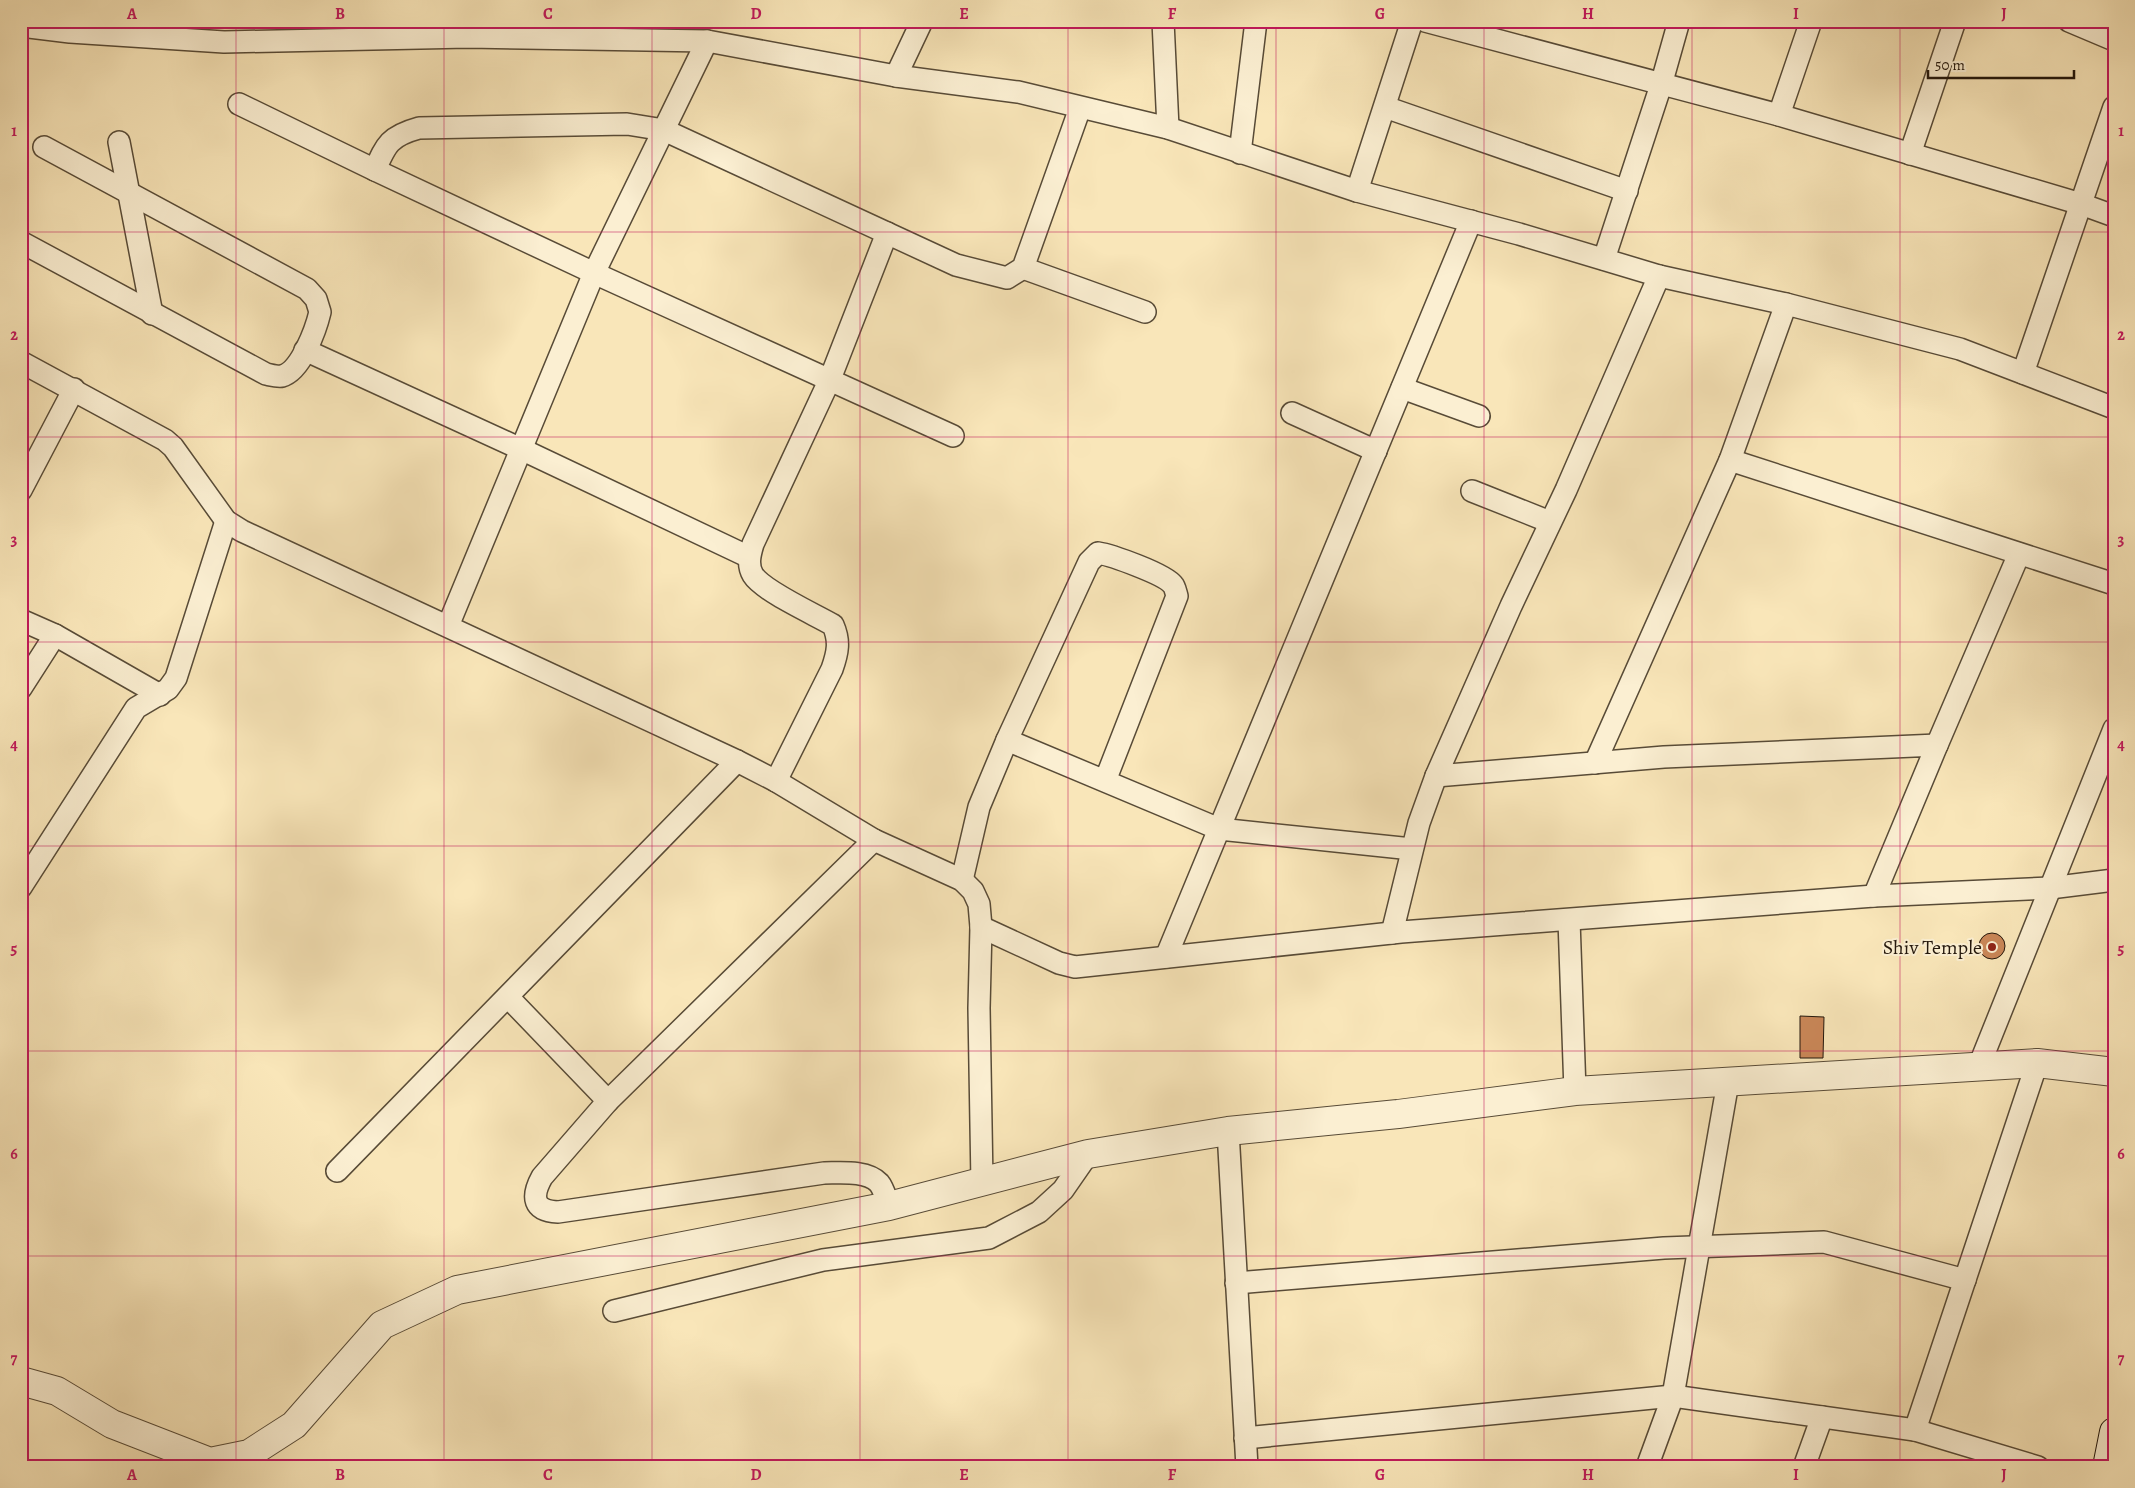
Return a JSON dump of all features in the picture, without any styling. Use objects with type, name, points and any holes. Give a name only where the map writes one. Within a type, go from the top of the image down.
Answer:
[{"type":"street","points":[[896,76],[922,21]]},
{"type":"street","points":[[1163,21],[1168,128]]},
{"type":"street","points":[[1240,153],[1256,21]]},
{"type":"street","points":[[1357,191],[1412,21]]},
{"type":"street","points":[[1425,21],[1779,115],[2081,204],[2114,216]]},
{"type":"street","points":[[1604,259],[1628,191],[1679,21]]},
{"type":"street","points":[[1779,115],[1811,21]]},
{"type":"street","points":[[1910,154],[1955,21]]},
{"type":"street","points":[[2068,21],[2114,40]]},
{"type":"street","points":[[21,26],[70,32],[224,42],[472,29],[698,34],[896,76],[1018,92],[1168,128],[1357,191],[1471,221],[1659,276],[1786,304],[1960,349],[2114,408]]},
{"type":"street","points":[[448,626],[594,273],[664,130],[698,34]]},
{"type":"street","points":[[239,104],[594,273],[954,436]]},
{"type":"street","points":[[1385,107],[1628,191]]},
{"type":"street","points":[[2023,373],[2114,107]]},
{"type":"street","points":[[375,170],[386,145],[400,133],[419,128],[627,124],[664,130],[956,264],[1007,278],[1023,268],[1080,108]]},
{"type":"street","points":[[119,142],[127,194],[152,314]]},
{"type":"street","points":[[21,242],[266,374],[282,376],[292,371],[305,350],[320,312],[316,299],[307,289],[127,194],[44,147]]},
{"type":"street","points":[[1166,957],[1471,221]]},
{"type":"street","points":[[776,781],[832,669],[838,654],[839,638],[833,625],[761,584],[752,573],[749,558],[753,544],[830,379],[887,233]]},
{"type":"street","points":[[1023,268],[1145,312]]},
{"type":"street","points":[[1392,933],[1419,824],[1436,776],[1659,276]]},
{"type":"street","points":[[1595,763],[1730,460],[1786,304]]},
{"type":"street","points":[[305,350],[521,449],[749,558]]},
{"type":"street","points":[[21,362],[74,389],[165,440],[173,447],[226,521],[242,531],[737,762],[776,781],[874,840],[962,880],[973,890],[980,904],[979,1008],[982,1183]]},
{"type":"street","points":[[1402,388],[1479,416]]},
{"type":"street","points":[[21,490],[74,389]]},
{"type":"street","points":[[1292,414],[1376,451]]},
{"type":"street","points":[[1730,460],[2114,584]]},
{"type":"street","points":[[1472,491],[1550,522]]},
{"type":"street","points":[[21,887],[136,708],[168,689],[176,678],[226,521]]},
{"type":"street","points":[[962,880],[979,807],[1090,562],[1098,553],[1110,555],[1163,578],[1174,585],[1176,596],[1106,781]]},
{"type":"street","points":[[1874,896],[2019,554]]},
{"type":"street","points":[[21,620],[55,635],[160,695]]},
{"type":"street","points":[[21,688],[55,635]]},
{"type":"street","points":[[1979,1066],[2114,729]]},
{"type":"street","points":[[1008,740],[1219,829],[1412,849]]},
{"type":"street","points":[[1436,776],[1664,757],[1937,745]]},
{"type":"street","points":[[338,1171],[737,762]]},
{"type":"street","points":[[874,840],[608,1101],[542,1177],[534,1197],[539,1207],[548,1212],[558,1212],[824,1173],[850,1173],[872,1178],[880,1184],[889,1206]]},
{"type":"street","points":[[981,927],[1059,962],[1075,966],[1392,933],[1874,896],[2050,888],[2114,880]]},
{"type":"street","points":[[1569,920],[1575,1090]]},
{"type":"street","points":[[508,997],[608,1101]]},
{"type":"street","points":[[1915,1430],[2037,1063]]},
{"type":"street","points":[[21,1381],[57,1391],[112,1424],[210,1462],[249,1454],[294,1425],[382,1325],[457,1290],[889,1206],[1088,1154],[1228,1132],[1398,1114],[1575,1090],[2037,1063],[2114,1072]]},
{"type":"street","points":[[1647,1467],[1674,1396],[1728,1082]]},
{"type":"street","points":[[1228,1132],[1247,1467]]},
{"type":"street","points":[[614,1311],[822,1260],[989,1238],[1040,1212],[1063,1190],[1088,1154]]},
{"type":"street","points":[[1236,1283],[1701,1247],[1824,1242],[1965,1280]]},
{"type":"street","points":[[1244,1438],[1674,1396],[1915,1430],[2038,1467]]},
{"type":"street","points":[[1804,1467],[1822,1417]]},
{"type":"street","points":[[2107,1467],[2114,1432]]},
{"type":"building","name":"Shiv Temple","points":[[1992,933],[2001,937],[2005,946],[2001,955],[1992,959],[1983,955],[1979,946],[1983,937]]},
{"type":"building","points":[[1800,1016],[1824,1017],[1823,1058],[1800,1058]]},
{"type":"place","name":"Shiv Temple","points":[[1992,947]]}]
